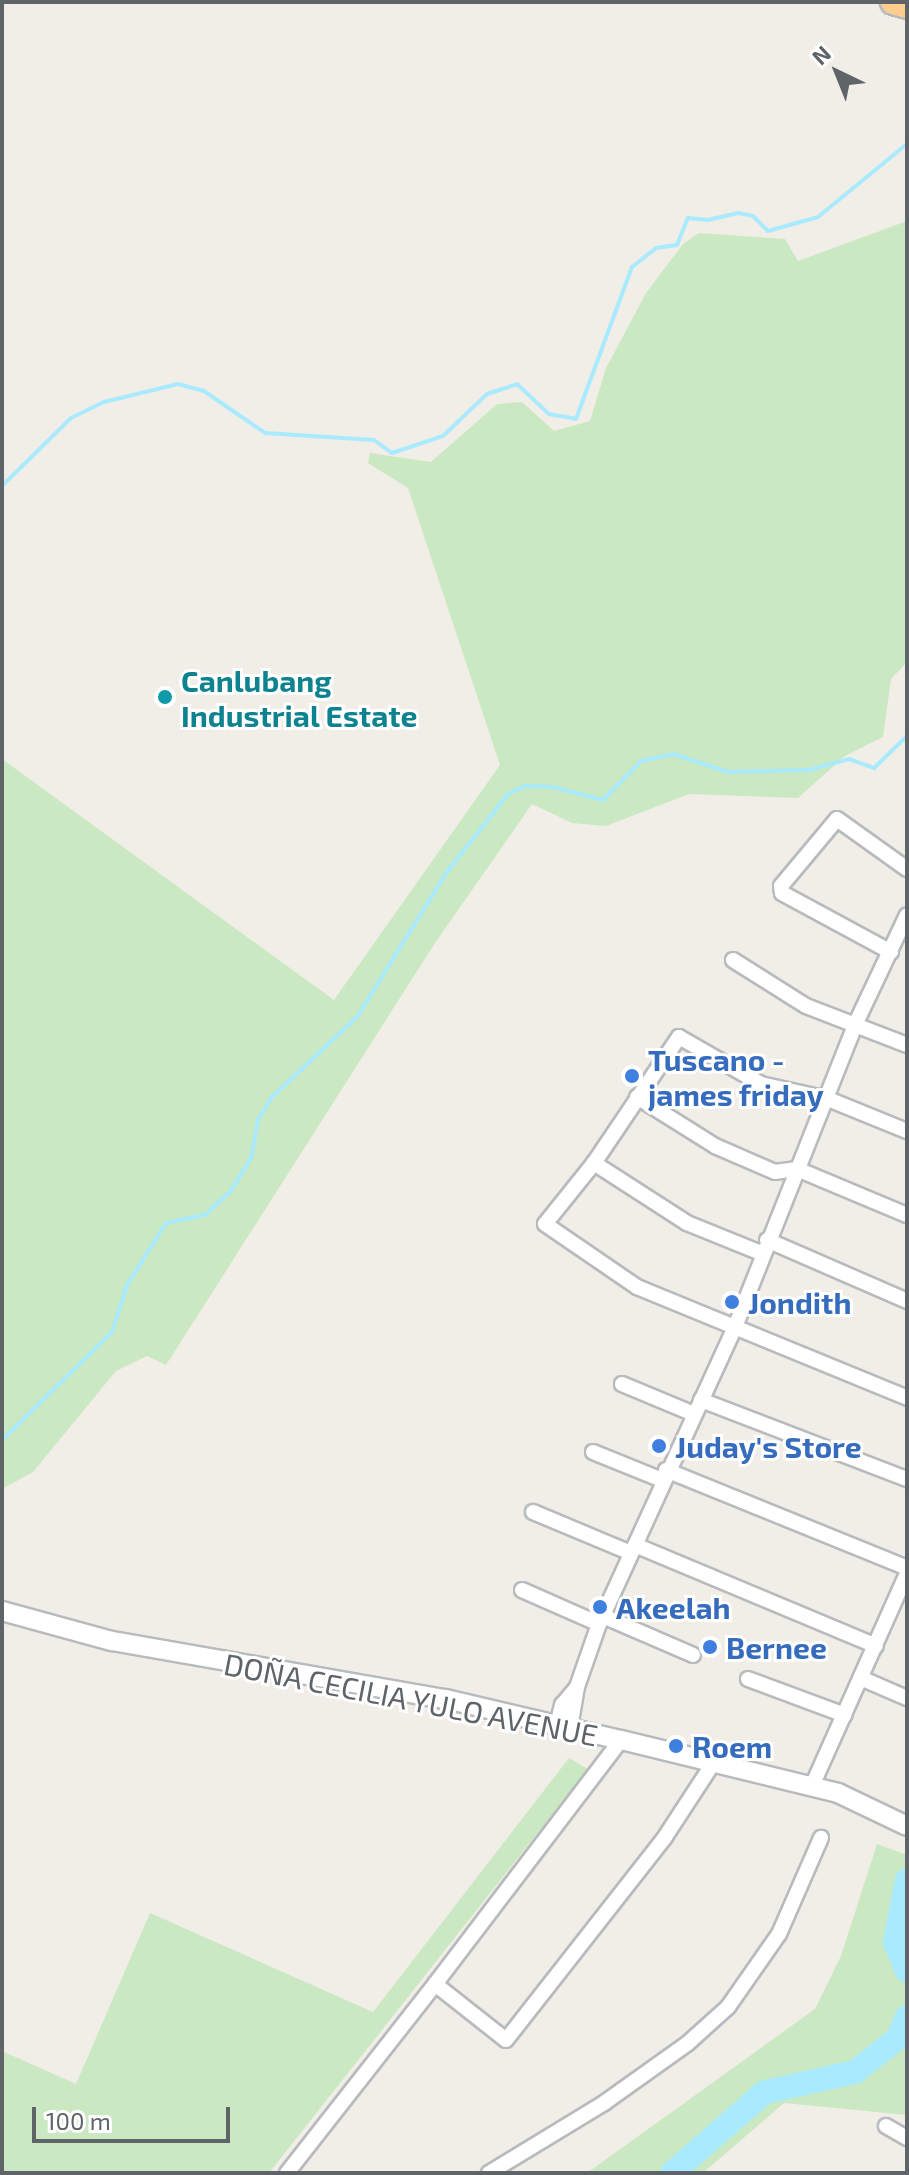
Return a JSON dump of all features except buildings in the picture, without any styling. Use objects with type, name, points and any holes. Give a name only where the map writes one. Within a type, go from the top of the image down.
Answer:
[{"type":"highway","points":[[893,2],[907,6]]},
{"type":"main road","name":"DOÑA CECILIA YULO AVENUE","points":[[2,1611],[126,1644],[446,1699],[564,1726],[712,1765],[812,1786],[907,1826]]},
{"type":"street","points":[[891,952],[782,893],[781,886],[837,819],[907,869]]},
{"type":"street","points":[[564,1726],[562,1705],[577,1687],[601,1620],[664,1475],[735,1327],[764,1246],[828,1099],[856,1023],[907,915]]},
{"type":"street","points":[[733,960],[806,1006],[907,1045]]},
{"type":"street","points":[[907,1131],[828,1099],[761,1084],[679,1037],[594,1163],[545,1224],[637,1287],[907,1398]]},
{"type":"street","points":[[637,1097],[715,1146],[775,1172],[797,1169],[907,1215]]},
{"type":"street","points":[[594,1163],[687,1223],[764,1246],[907,1301]]},
{"type":"street","points":[[622,1384],[694,1414]]},
{"type":"street","points":[[701,1400],[907,1479]]},
{"type":"street","points":[[593,1452],[664,1475],[907,1568]]},
{"type":"street","points":[[533,1512],[876,1646]]},
{"type":"street","points":[[812,1786],[876,1646],[901,1606],[907,1574]]},
{"type":"street","points":[[522,1590],[693,1655]]},
{"type":"street","points":[[748,1679],[845,1715]]},
{"type":"street","points":[[863,1679],[907,1698]]},
{"type":"street","points":[[287,2173],[621,1740]]},
{"type":"street","points":[[435,1984],[506,2040],[665,1837],[712,1765]]},
{"type":"street","points":[[489,2173],[604,2103],[688,2043],[728,2007],[779,1934],[821,1838]]},
{"type":"street","points":[[886,2126],[907,2138]]},
{"type":"green space","points":[[907,221],[907,662],[891,679],[883,737],[845,756],[798,798],[689,794],[606,826],[572,823],[532,804],[435,943],[166,1365],[147,1356],[116,1371],[33,1472],[2,1489],[2,759],[334,1000],[500,765],[408,488],[368,463],[370,453],[431,462],[497,404],[522,402],[554,431],[590,421],[606,368],[646,293],[683,244],[699,233],[785,239],[798,261]]},
{"type":"green space","points":[[569,1758],[588,1769],[269,2173],[2,2173],[2,2051],[76,2084],[150,1913],[373,2012]]},
{"type":"green space","points":[[877,1844],[907,1855],[907,2115],[784,2103],[703,2173],[587,2173],[815,2009],[841,1956]]},
{"type":"waterway","points":[[2,486],[71,418],[104,402],[178,384],[204,391],[265,433],[374,440],[392,453],[443,436],[487,394],[517,384],[549,414],[576,419],[632,267],[656,248],[677,245],[688,218],[708,220],[738,213],[753,216],[768,231],[818,217],[907,144]]},
{"type":"waterway","points":[[2,1440],[112,1332],[127,1285],[166,1223],[205,1215],[230,1192],[251,1159],[258,1120],[271,1098],[357,1017],[447,872],[508,794],[525,786],[553,787],[603,800],[641,761],[673,754],[728,772],[809,770],[849,759],[874,768],[907,736]]},
{"type":"waterway","points":[[907,1880],[895,1942],[907,1971]]},
{"type":"waterway","points":[[672,2173],[765,2092],[855,2072],[898,2038],[907,2017]]},
{"type":"place","name":"Canlubang Industrial Estate","points":[[165,697]]},
{"type":"place","name":"Tuscano - james friday","points":[[632,1076]]},
{"type":"place","name":"Jondith","points":[[732,1302]]},
{"type":"place","name":"Juday's Store","points":[[659,1446]]},
{"type":"place","name":"Akeelah","points":[[600,1607]]},
{"type":"place","name":"Bernee","points":[[710,1647]]},
{"type":"place","name":"Roem","points":[[676,1746]]}]
